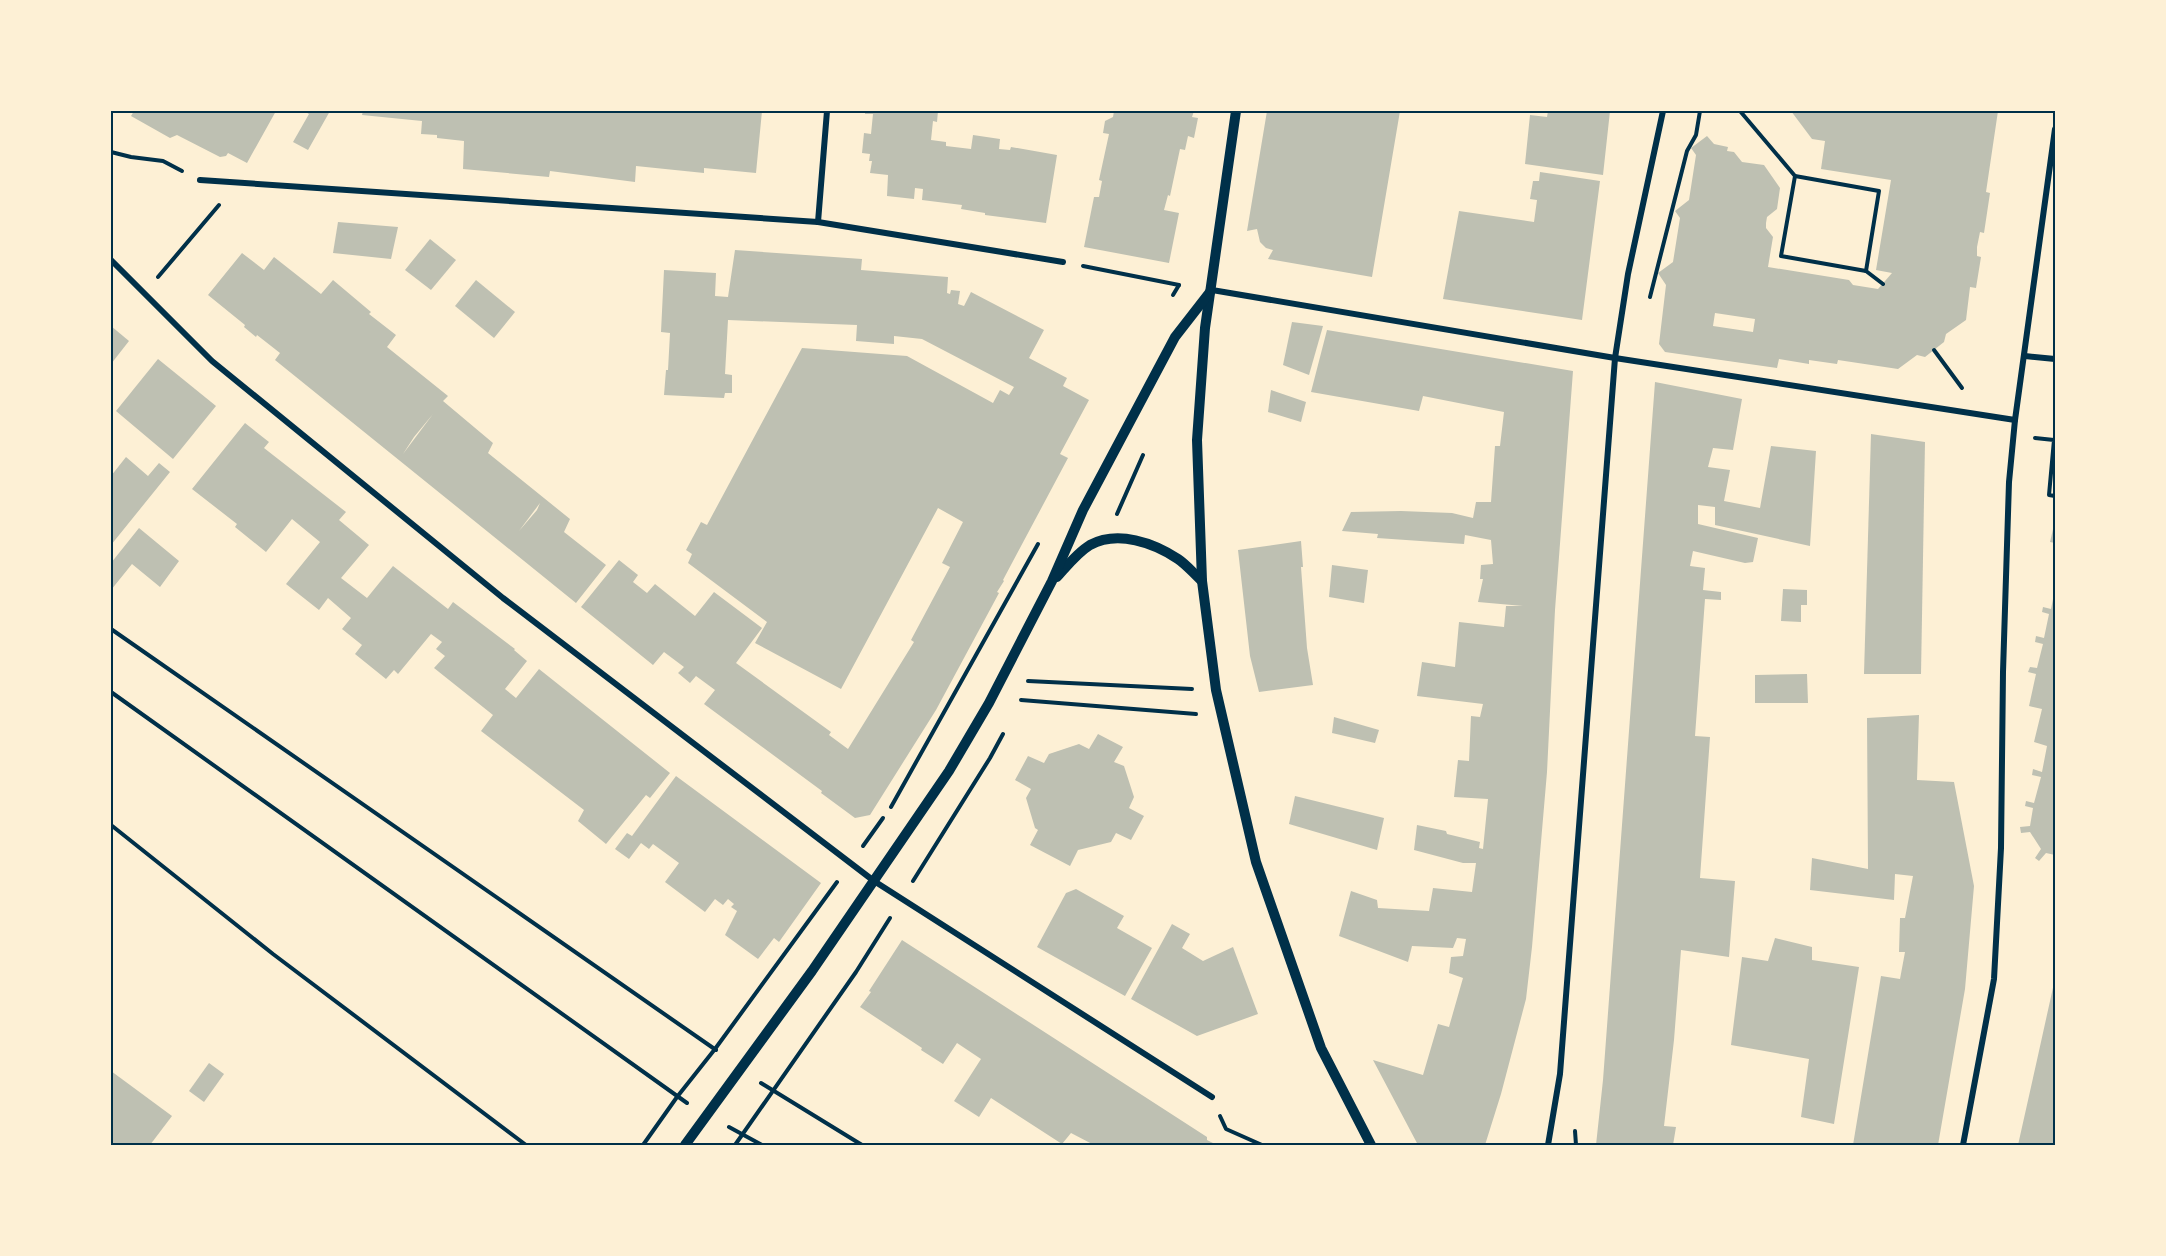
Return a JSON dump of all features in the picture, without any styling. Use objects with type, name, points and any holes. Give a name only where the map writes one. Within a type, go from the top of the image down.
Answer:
[{"type":"street","points":[[818,222],[827,111]]},
{"type":"street","points":[[1236,111],[1205,328],[1197,440],[1202,581],[1216,690],[1256,862],[1278,927],[1321,1048],[1371,1145]]},
{"type":"street","points":[[1548,1145],[1560,1074],[1615,358],[1628,274],[1663,111]]},
{"type":"street","points":[[1963,1145],[1994,979],[2001,848],[2003,672],[2009,482],[2015,420],[2055,129]]},
{"type":"street","points":[[200,180],[818,222],[1063,262]]},
{"type":"street","points":[[111,260],[212,361],[503,598],[874,881],[1212,1097]]},
{"type":"street","points":[[1212,290],[1615,358],[2015,420]]},
{"type":"street","points":[[685,1145],[874,881],[949,771],[989,703],[1052,581],[1083,510],[1175,337],[1212,290]]},
{"type":"street","points":[[2025,356],[2055,360]]},
{"type":"street","points":[[1052,581],[1092,544],[1104,540],[1135,539],[1178,559],[1202,581]]},
{"type":"path","points":[[1647,307],[1687,151],[1696,135],[1700,111]]},
{"type":"path","points":[[1740,111],[1795,176],[1880,191],[1866,271]]},
{"type":"path","points":[[111,152],[131,157],[164,160]]},
{"type":"path","points":[[1795,176],[1781,256],[1866,271],[1882,284]]},
{"type":"path","points":[[144,294],[220,203]]},
{"type":"path","points":[[1063,262],[1212,290]]},
{"type":"path","points":[[1169,304],[1179,285]]},
{"type":"path","points":[[1934,350],[1982,416]]},
{"type":"path","points":[[2014,435],[2055,440],[2049,495],[2055,496]]},
{"type":"path","points":[[643,1145],[890,809],[1040,541]]},
{"type":"path","points":[[111,629],[715,1049],[773,1092],[862,1145]]},
{"type":"path","points":[[1016,710],[1034,672]]},
{"type":"path","points":[[1028,681],[1216,690]]},
{"type":"path","points":[[111,692],[677,1096],[706,1116],[762,1145]]},
{"type":"path","points":[[1021,700],[1185,713]]},
{"type":"path","points":[[735,1145],[856,972],[990,758],[1005,729]]},
{"type":"path","points":[[111,825],[283,961],[526,1145]]},
{"type":"path","points":[[1212,1097],[1226,1129],[1262,1145]]},
{"type":"path","points":[[1573,1122],[1576,1145]]},
{"type":"building","points":[[134,111],[276,111],[247,163],[228,153],[220,157],[177,135],[170,138],[131,116]]},
{"type":"building","points":[[304,111],[330,111],[308,150],[293,142],[309,114]]},
{"type":"building","points":[[363,111],[762,111],[756,173],[704,168],[704,173],[636,166],[635,182],[550,171],[549,177],[463,169],[464,141],[421,134],[422,121],[362,115]]},
{"type":"building","points":[[865,111],[938,111],[937,122],[933,121],[931,140],[946,142],[946,146],[971,149],[973,135],[1000,139],[999,149],[1010,150],[1011,147],[1057,155],[1046,223],[985,215],[985,213],[961,209],[962,205],[922,200],[923,189],[915,188],[914,199],[887,196],[888,175],[870,173],[872,161],[869,161],[870,154],[862,153],[864,133],[871,134],[873,114],[865,114]]},
{"type":"building","points":[[1114,111],[1194,111],[1192,117],[1198,118],[1194,138],[1188,136],[1185,150],[1180,149],[1170,196],[1168,195],[1164,210],[1179,213],[1169,263],[1084,247],[1094,197],[1099,197],[1102,181],[1099,180],[1109,134],[1103,133],[1105,121],[1113,117]]},
{"type":"building","points":[[1267,111],[1400,111],[1372,277],[1268,259],[1273,250],[1266,248],[1260,242],[1257,229],[1247,231]]},
{"type":"building","points":[[1548,111],[1610,111],[1603,175],[1525,164],[1530,115],[1547,117]]},
{"type":"building","points":[[1791,111],[1998,111],[1986,192],[1990,193],[1984,233],[1980,232],[1977,247],[1977,256],[1981,257],[1976,288],[1970,287],[1966,320],[1946,334],[1944,342],[1925,357],[1917,355],[1898,369],[1838,360],[1837,364],[1809,360],[1809,364],[1779,359],[1777,368],[1665,352],[1659,344],[1666,285],[1658,273],[1673,262],[1680,218],[1675,211],[1689,200],[1696,155],[1691,148],[1707,136],[1714,144],[1728,147],[1727,151],[1734,152],[1742,162],[1764,165],[1780,188],[1777,209],[1767,217],[1766,223],[1766,228],[1773,237],[1768,267],[1849,280],[1853,285],[1878,289],[1892,273],[1876,270],[1891,180],[1821,169],[1825,141],[1812,139]],"holes":[[[1715,313],[1755,319],[1753,332],[1713,326]]]},
{"type":"building","points":[[1540,172],[1600,181],[1582,320],[1443,299],[1459,211],[1534,222],[1537,200],[1530,199],[1533,181],[1539,181]]},
{"type":"building","points":[[338,222],[398,227],[391,259],[333,253]]},
{"type":"building","points":[[430,239],[456,260],[431,290],[405,270]]},
{"type":"building","points":[[735,250],[862,259],[861,270],[948,277],[947,293],[950,294],[951,290],[960,291],[958,304],[964,306],[971,292],[1044,330],[1029,358],[1067,378],[1063,386],[1089,400],[1060,454],[1068,458],[1003,580],[997,592],[999,593],[936,710],[870,815],[855,818],[704,704],[715,690],[696,676],[690,683],[678,673],[684,667],[664,652],[653,665],[581,607],[619,560],[638,575],[633,582],[647,593],[655,584],[695,616],[714,592],[762,628],[736,663],[831,732],[829,735],[848,749],[914,642],[911,640],[950,567],[942,563],[963,522],[938,508],[841,689],[755,643],[767,622],[688,563],[692,554],[686,550],[701,522],[707,525],[802,348],[907,356],[993,403],[1000,390],[1009,395],[1014,387],[922,339],[894,336],[894,344],[856,341],[857,325],[728,320],[725,374],[732,375],[732,393],[725,393],[724,398],[664,395],[670,333],[661,332],[664,270],[716,273],[715,296],[728,297]]},
{"type":"building","points":[[242,253],[264,270],[274,257],[321,294],[333,280],[371,312],[369,314],[396,335],[387,347],[448,396],[443,401],[493,443],[488,453],[570,519],[564,532],[606,565],[576,603],[275,360],[280,353],[257,335],[256,337],[208,295]],"holes":[[[433,414],[403,454],[414,437]],[[540,503],[537,510],[519,531]]]},
{"type":"building","points":[[476,280],[515,312],[494,338],[455,306]]},
{"type":"building","points":[[1292,322],[1323,326],[1309,375],[1283,365]]},
{"type":"building","points":[[111,326],[129,341],[111,364]]},
{"type":"building","points":[[1327,330],[1573,371],[1555,610],[1547,772],[1532,947],[1526,999],[1485,1145],[1418,1145],[1373,1060],[1423,1075],[1438,1024],[1449,1027],[1463,978],[1449,973],[1451,957],[1463,956],[1466,939],[1457,938],[1453,948],[1412,946],[1408,962],[1339,936],[1351,891],[1377,900],[1378,908],[1429,911],[1433,888],[1472,892],[1476,863],[1463,863],[1414,850],[1417,825],[1480,842],[1479,848],[1483,849],[1488,799],[1454,797],[1458,760],[1469,761],[1471,716],[1480,717],[1483,704],[1417,696],[1422,662],[1455,667],[1459,622],[1504,627],[1506,606],[1523,606],[1478,602],[1483,579],[1480,579],[1481,565],[1493,564],[1491,540],[1465,535],[1464,544],[1377,538],[1378,534],[1342,531],[1351,512],[1452,513],[1473,518],[1476,502],[1491,502],[1495,446],[1500,446],[1504,412],[1423,396],[1419,411],[1311,392]]},
{"type":"building","points":[[158,359],[216,406],[173,459],[116,411]]},
{"type":"building","points":[[1655,382],[1742,399],[1733,450],[1713,448],[1708,467],[1730,470],[1724,501],[1760,508],[1771,446],[1816,451],[1810,546],[1715,525],[1715,507],[1698,505],[1698,524],[1758,538],[1753,562],[1745,563],[1693,551],[1690,566],[1705,568],[1703,590],[1721,592],[1721,600],[1705,599],[1695,736],[1710,737],[1700,878],[1735,881],[1729,957],[1681,950],[1664,1126],[1676,1127],[1673,1145],[1596,1145],[1603,1080]]},
{"type":"building","points":[[1271,390],[1306,402],[1301,422],[1268,412]]},
{"type":"building","points":[[245,423],[269,442],[264,448],[346,512],[339,520],[369,545],[341,578],[367,598],[393,566],[448,609],[453,602],[515,649],[527,661],[505,689],[516,698],[539,669],[670,773],[650,798],[646,795],[606,844],[578,821],[584,810],[481,731],[493,715],[434,668],[445,656],[436,649],[442,642],[431,634],[398,674],[394,670],[386,679],[355,654],[362,645],[342,629],[351,618],[328,598],[319,610],[286,584],[320,542],[292,519],[266,552],[235,527],[237,524],[192,489]]},
{"type":"building","points":[[1871,434],[1925,442],[1921,674],[1864,674]]},
{"type":"building","points":[[126,457],[148,476],[159,463],[170,472],[111,545],[111,476]]},
{"type":"building","points":[[2055,525],[2055,543],[2050,542]]},
{"type":"building","points":[[139,528],[179,561],[160,587],[132,564],[111,590],[111,563]]},
{"type":"building","points":[[1301,541],[1307,648],[1313,685],[1259,692],[1250,656],[1238,550]]},
{"type":"building","points":[[1332,565],[1368,570],[1364,603],[1329,597]]},
{"type":"building","points":[[1783,589],[1807,590],[1807,605],[1801,605],[1801,622],[1781,621]]},
{"type":"building","points":[[2054,594],[2055,855],[2046,853],[2039,861],[2035,858],[2041,849],[2030,832],[2021,833],[2020,827],[2030,826],[2033,808],[2025,806],[2026,801],[2034,803],[2041,777],[2032,775],[2033,769],[2042,772],[2047,746],[2034,742],[2042,709],[2029,706],[2036,674],[2028,672],[2030,667],[2037,668],[2043,644],[2035,642],[2036,636],[2044,638],[2049,614],[2042,612],[2043,607],[2051,609]]},
{"type":"building","points":[[1807,674],[1808,703],[1755,703],[1755,675]]},
{"type":"building","points":[[1919,715],[1917,780],[1954,782],[1974,886],[1965,989],[1938,1145],[1853,1145],[1881,976],[1900,979],[1905,952],[1899,952],[1900,918],[1905,918],[1913,876],[1895,874],[1894,900],[1810,890],[1812,858],[1868,869],[1867,718]]},
{"type":"building","points":[[1334,717],[1379,730],[1375,743],[1332,733]]},
{"type":"building","points":[[1098,734],[1123,747],[1114,762],[1124,766],[1134,797],[1129,808],[1144,816],[1131,840],[1116,833],[1111,842],[1078,850],[1070,866],[1030,845],[1038,830],[1035,828],[1026,798],[1031,789],[1015,780],[1028,756],[1044,763],[1049,754],[1079,744],[1089,749]]},
{"type":"building","points":[[676,776],[821,883],[779,942],[774,938],[758,959],[725,935],[737,911],[731,907],[734,904],[728,899],[723,905],[715,899],[705,912],[665,882],[679,863],[653,844],[649,849],[641,843],[629,859],[615,849],[627,833],[632,836]]},
{"type":"building","points":[[1295,796],[1384,818],[1377,850],[1289,824]]},
{"type":"building","points":[[1076,889],[1124,916],[1117,928],[1152,948],[1125,996],[1037,947],[1066,893]]},
{"type":"building","points":[[1172,924],[1190,934],[1182,948],[1203,961],[1233,947],[1258,1014],[1197,1036],[1131,999]]},
{"type":"building","points":[[1775,938],[1812,947],[1812,960],[1859,967],[1834,1124],[1801,1117],[1809,1059],[1731,1045],[1742,957],[1768,961]]},
{"type":"building","points":[[902,940],[1217,1145],[1094,1145],[1071,1133],[1062,1144],[991,1098],[979,1117],[954,1101],[981,1059],[957,1043],[943,1064],[860,1007]]},
{"type":"building","points":[[2054,983],[2055,1145],[2018,1145],[2037,1060]]},
{"type":"building","points":[[209,1063],[224,1074],[204,1102],[189,1091]]},
{"type":"building","points":[[111,1071],[172,1116],[150,1145],[111,1145]]}]
